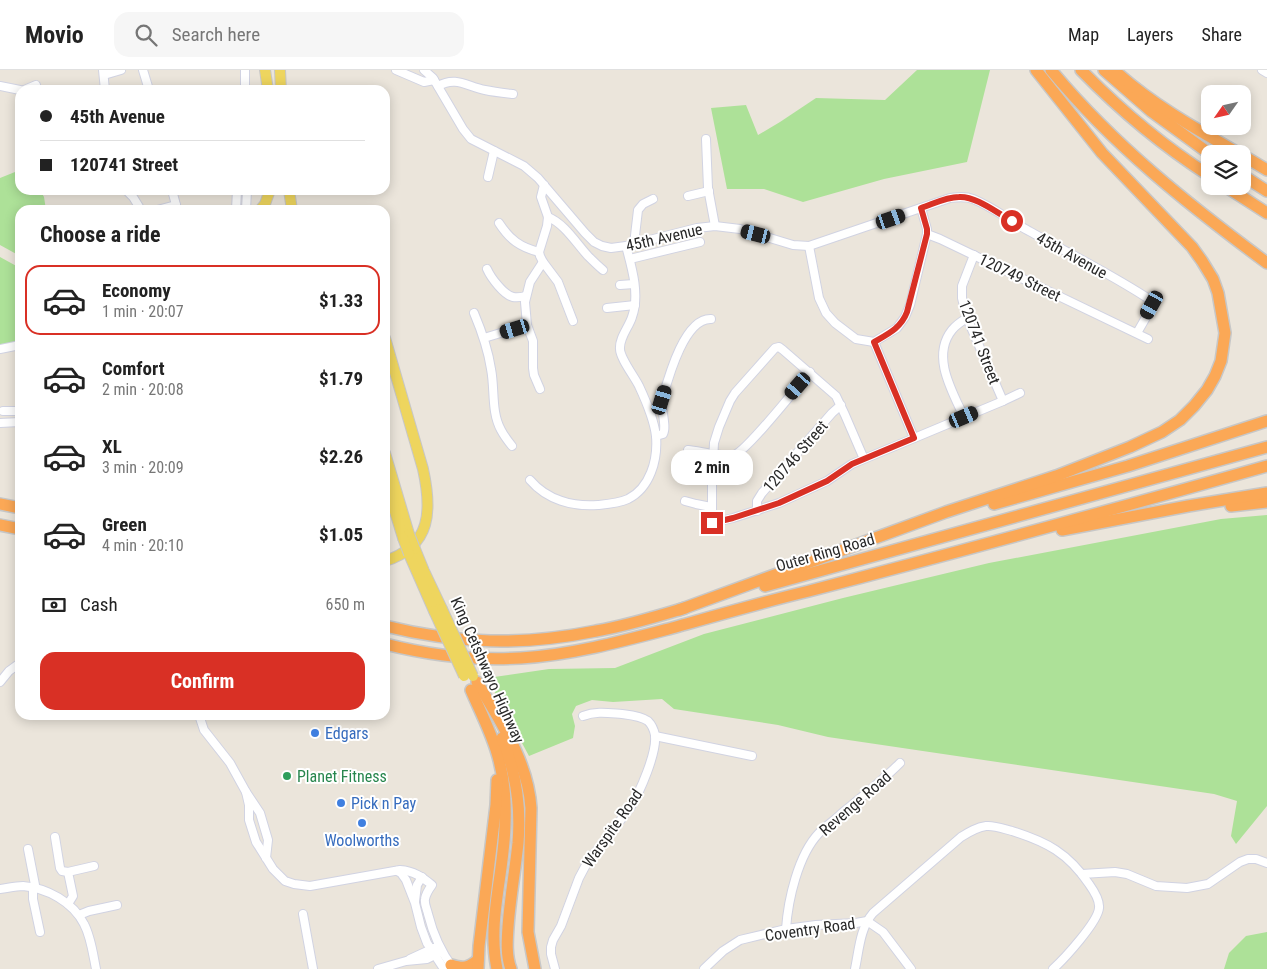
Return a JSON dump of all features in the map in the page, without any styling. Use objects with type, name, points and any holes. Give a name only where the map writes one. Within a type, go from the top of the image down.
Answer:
[{"type":"highway","points":[[680,610],[961,507],[1056,476],[1130,447],[1162,432],[1180,420],[1207,390],[1221,360],[1225,333],[1218,293],[1213,279],[1192,246],[1102,153],[1036,70]]},
{"type":"highway","points":[[1051,70],[1098,122],[1164,184],[1267,263]]},
{"type":"highway","points":[[1081,70],[1097,87],[1146,130],[1201,170]]},
{"type":"highway","points":[[1104,70],[1151,112],[1201,148]]},
{"type":"highway","points":[[1114,70],[1124,80],[1158,105],[1225,145]]},
{"type":"highway","points":[[1251,159],[1267,168]]},
{"type":"highway","points":[[1251,181],[1267,191]]},
{"type":"highway","points":[[1238,195],[1267,214]]},
{"type":"highway","points":[[886,535],[1128,466],[1267,420]]},
{"type":"highway","name":"Outer Ring Road","points":[[390,627],[413,633],[461,640],[483,641],[525,641],[598,631],[1267,447]]},
{"type":"highway","name":"Outer Ring Road","points":[[390,645],[420,652],[480,659],[555,655],[610,644],[945,556],[1267,466]]},
{"type":"highway","points":[[945,556],[1077,527],[1267,493]]},
{"type":"highway","points":[[1148,514],[1267,502]]},
{"type":"highway","points":[[0,504],[15,507]]},
{"type":"highway","points":[[0,524],[15,528]]},
{"type":"highway","points":[[449,968],[468,967],[478,964],[478,946],[497,793],[493,757],[471,681]]},
{"type":"highway","points":[[471,681],[497,715],[522,766],[530,793],[528,932],[535,969]]},
{"type":"highway","name":"King Cetshwayo Highway","points":[[471,681],[498,754],[504,787],[504,843],[493,929],[497,969]]},
{"type":"highway","name":"King Cetshwayo Highway","points":[[471,681],[504,742],[514,775],[517,794],[518,843],[508,934],[508,952],[511,969]]},
{"type":"main road","points":[[265,70],[267,85]]},
{"type":"main road","points":[[272,70],[274,85]]},
{"type":"main road","points":[[280,70],[281,85]]},
{"type":"main road","points":[[390,355],[423,469],[429,507],[426,525],[415,542],[402,554],[390,559]]},
{"type":"main road","name":"King Cetshwayo Highway","points":[[390,473],[406,536]]},
{"type":"main road","name":"King Cetshwayo Highway","points":[[390,493],[412,552],[471,681]]},
{"type":"street","points":[[105,85],[103,72],[121,70]]},
{"type":"street","points":[[143,70],[148,85]]},
{"type":"street","points":[[245,70],[245,85]]},
{"type":"street","points":[[396,70],[424,82],[461,82],[485,90],[513,94]]},
{"type":"street","points":[[1262,70],[1267,73]]},
{"type":"street","name":"45th Avenue","points":[[428,71],[471,139],[532,172],[594,242],[602,246],[611,248],[630,245],[697,228],[714,226],[740,229],[792,245],[809,246],[954,197],[965,197],[972,199],[1090,264],[1153,302],[1137,333]]},
{"type":"street","points":[[0,86],[15,89]]},
{"type":"street","points":[[706,139],[708,191],[714,226]]},
{"type":"street","points":[[488,177],[494,151]]},
{"type":"street","points":[[544,184],[541,198],[548,217],[539,252],[543,262],[558,282],[573,320]]},
{"type":"street","points":[[688,196],[708,191]]},
{"type":"street","points":[[530,480],[541,491],[560,501],[591,506],[622,501],[640,491],[648,480],[653,464],[656,436],[648,407],[636,379],[623,360],[620,349],[635,305],[630,245],[638,210],[643,204],[653,199]]},
{"type":"street","points":[[809,246],[819,298],[826,313],[835,323],[856,339],[874,342],[897,328],[905,317],[910,305],[927,234],[921,208]]},
{"type":"street","points":[[548,217],[561,226],[603,270]]},
{"type":"street","points":[[499,223],[506,234],[519,245],[539,252]]},
{"type":"street","name":"120749 Street","points":[[927,234],[1148,339]]},
{"type":"street","points":[[630,259],[700,242]]},
{"type":"street","name":"120741 Street","points":[[974,255],[962,286],[962,298],[967,318],[1003,401]]},
{"type":"street","points":[[540,389],[534,374],[532,361],[533,341],[527,325],[526,296],[530,282],[543,262]]},
{"type":"street","points":[[487,269],[491,277],[511,297],[526,296]]},
{"type":"street","points":[[620,285],[634,284]]},
{"type":"street","points":[[607,308],[635,305]]},
{"type":"street","points":[[474,313],[484,338],[492,371],[496,418],[501,431],[512,446]]},
{"type":"street","points":[[964,417],[946,376],[943,362],[947,339],[952,330],[967,318]]},
{"type":"street","points":[[656,436],[663,434],[665,431],[661,408],[662,400],[683,341],[690,329],[696,324],[706,319],[711,319]]},
{"type":"street","points":[[484,338],[527,325]]},
{"type":"street","points":[[874,342],[914,438]]},
{"type":"street","points":[[0,349],[15,346]]},
{"type":"street","points":[[685,500],[711,507],[716,434],[732,398],[772,351],[778,347],[832,392],[841,405],[864,459]]},
{"type":"street","points":[[688,450],[724,456],[733,455],[741,451],[810,372]]},
{"type":"street","name":"120741 Street","points":[[711,507],[712,523],[757,511],[822,484],[852,464],[1020,393]]},
{"type":"street","name":"120746 Street","points":[[757,511],[757,501],[762,493],[841,405]]},
{"type":"street","points":[[3,411],[15,411]]},
{"type":"street","points":[[0,422],[15,422]]},
{"type":"street","points":[[687,476],[712,480]]},
{"type":"street","points":[[0,682],[15,667]]},
{"type":"street","points":[[583,716],[597,712],[630,715],[647,720],[655,736],[752,756]]},
{"type":"street","points":[[201,720],[204,730],[230,763],[260,813],[268,840],[266,858]]},
{"type":"street","name":"Warspite Road","points":[[556,969],[551,954],[553,940],[561,926],[579,878],[587,863],[636,799],[651,759],[655,736]]},
{"type":"street","name":"Revenge Road","points":[[786,929],[794,885],[809,846],[820,831],[886,777],[900,763]]},
{"type":"street","points":[[246,792],[249,805],[249,820],[256,842],[280,878],[303,886],[319,885],[397,871],[410,872],[422,877],[432,885],[427,891],[425,905],[440,949],[449,968]]},
{"type":"street","points":[[855,969],[862,934],[867,921],[885,902],[961,837],[982,827],[994,827],[1043,842],[1060,852],[1082,874],[1098,900],[1098,915],[1053,969]]},
{"type":"street","points":[[54,837],[62,871],[68,872],[94,866]]},
{"type":"street","points":[[256,842],[268,840]]},
{"type":"street","points":[[28,849],[35,885],[33,900],[40,932]]},
{"type":"street","points":[[1082,874],[1115,872],[1127,874],[1156,886],[1187,888],[1208,884],[1240,862],[1248,859],[1256,859],[1267,863]]},
{"type":"street","points":[[397,871],[402,873],[406,880],[415,903],[421,928],[432,953],[449,968]]},
{"type":"street","points":[[68,872],[73,896],[68,904]]},
{"type":"street","points":[[415,903],[417,885],[422,877]]},
{"type":"street","points":[[0,890],[23,886],[34,888],[52,894],[68,904],[85,925],[96,969]]},
{"type":"street","points":[[79,916],[89,911],[117,905]]},
{"type":"street","points":[[303,914],[313,969]]},
{"type":"street","points":[[867,921],[884,932],[911,969]]},
{"type":"street","name":"Coventry Road","points":[[704,969],[734,943],[747,938],[786,929],[867,921]]},
{"type":"street","points":[[378,969],[406,961],[427,959],[432,953],[440,949]]},
{"type":"green space","points":[[917,70],[990,70],[967,162],[884,179],[803,202],[764,189],[727,189],[711,108],[746,105],[758,135],[816,98],[885,100]]},
{"type":"green space","points":[[15,172],[15,195],[43,195],[44,197],[45,205],[15,205],[15,253],[0,245],[0,178]]},
{"type":"green space","points":[[0,257],[15,265],[15,343],[0,346]]},
{"type":"green space","points":[[1267,515],[1267,806],[1236,844],[1231,836],[1237,801],[1214,794],[828,737],[778,725],[674,709],[662,699],[613,702],[592,700],[576,706],[572,714],[575,726],[573,738],[529,756],[487,678],[549,669],[615,668],[704,634],[989,563],[1221,519]]},
{"type":"green space","points":[[1267,932],[1267,969],[1224,969],[1229,953],[1246,936]]},
{"type":"place","name":"Edgars","points":[[315,733]]},
{"type":"place","name":"Planet Fitness","points":[[287,776]]},
{"type":"place","name":"Pick n Pay","points":[[341,803]]},
{"type":"place","name":"Woolworths","points":[[362,823]]},
{"type":"route","points":[[712,523],[779,503],[827,481],[852,464],[914,438],[874,342],[897,328],[905,317],[910,305],[927,234],[921,208],[950,198],[965,197],[984,205],[1012,221]]}]
